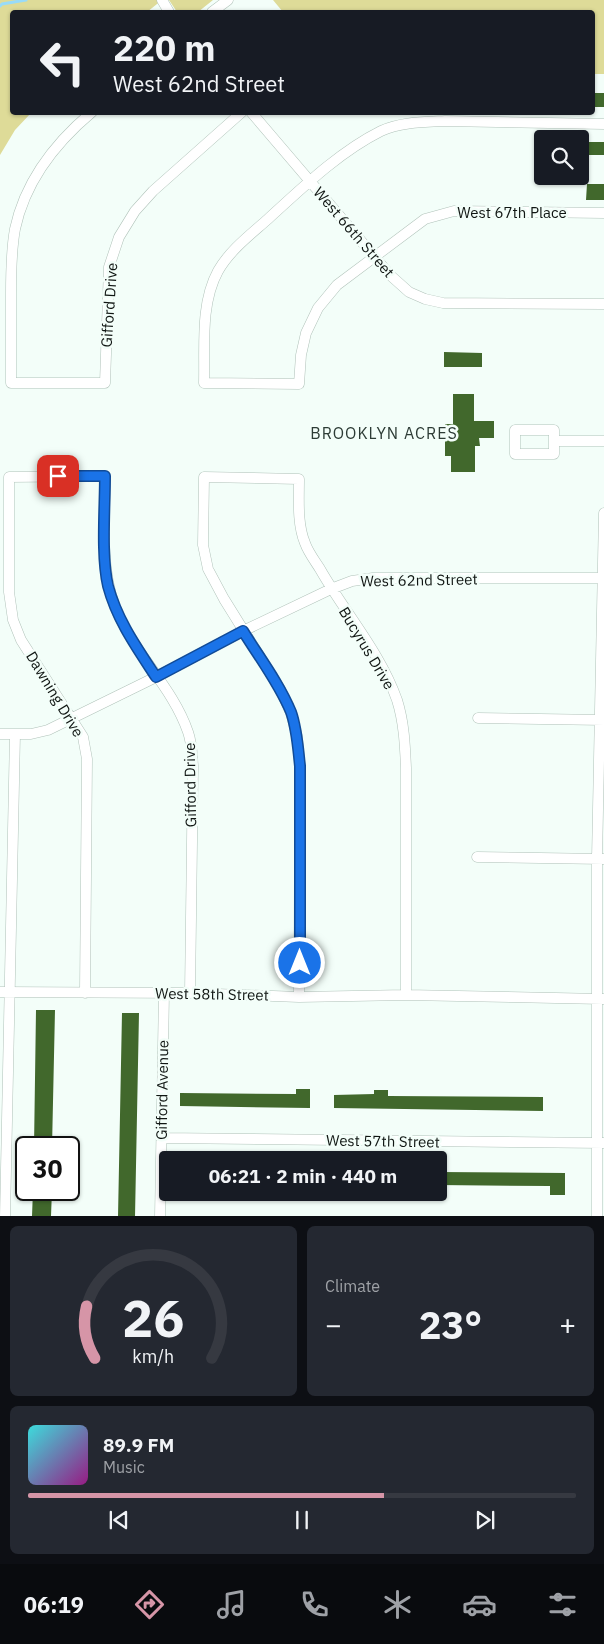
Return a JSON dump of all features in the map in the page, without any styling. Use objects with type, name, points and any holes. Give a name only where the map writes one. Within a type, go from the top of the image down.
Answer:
[{"type":"street","points":[[215,10],[228,0]]},
{"type":"street","name":"Gifford Drive","points":[[89,115],[63,140],[43,164],[27,192],[15,228],[12,255],[11,383],[105,383],[109,267],[119,237],[135,211],[153,191],[239,115]]},
{"type":"street","name":"West 66th Street","points":[[254,115],[374,258],[409,292],[425,299],[443,302],[604,304]]},
{"type":"street","points":[[374,258],[337,286],[318,308],[304,340],[299,384],[204,383],[207,302],[218,272],[233,251],[310,181],[347,153],[382,131],[402,126],[445,121],[604,124]]},
{"type":"street","name":"West 67th Place","points":[[374,258],[425,219],[454,211],[604,213]]},
{"type":"street","points":[[515,430],[554,430],[554,440],[554,454],[514,454],[515,430]]},
{"type":"street","points":[[554,440],[604,441]]},
{"type":"street","name":"Gifford Drive","points":[[58,476],[105,476],[105,562],[108,585],[127,634],[177,708],[190,738],[193,766],[190,862],[190,992]]},
{"type":"street","name":"Dawning Drive","points":[[58,476],[9,477],[9,592],[13,620],[21,640],[83,737],[87,759],[85,993]]},
{"type":"street","name":"Bucyrus Drive","points":[[243,631],[208,569],[203,545],[204,477],[299,479],[300,515],[304,542],[331,589],[386,675],[397,701],[405,736],[407,847],[406,995]]},
{"type":"street","points":[[596,1216],[600,1143],[600,859],[604,513]]},
{"type":"street","name":"West 62nd Street","points":[[0,734],[31,734],[48,730],[156,677],[243,631],[352,581],[373,578],[603,578]]},
{"type":"street","points":[[243,631],[280,689],[291,713],[297,736],[300,766],[300,997]]},
{"type":"street","points":[[478,718],[602,720]]},
{"type":"street","points":[[5,1216],[5,992],[15,734]]},
{"type":"street","points":[[478,857],[600,859]]},
{"type":"street","name":"West 58th Street","points":[[5,992],[190,992],[300,997],[406,995],[601,999]]},
{"type":"street","name":"Gifford Avenue","points":[[160,1216],[164,993]]},
{"type":"street","name":"West 57th Street","points":[[161,1138],[600,1143]]},
{"type":"shaded area","points":[[0,0],[162,0],[150,10],[10,10],[10,115],[29,115],[15,130],[0,155]]},
{"type":"shaded area","points":[[169,0],[213,0],[200,10],[176,10]]},
{"type":"shaded area","points":[[273,0],[604,0],[604,74],[595,74],[595,10],[281,10]]},
{"type":"building","points":[[595,93],[604,93],[604,107],[595,107]]},
{"type":"building","points":[[589,142],[604,142],[604,155],[589,155]]},
{"type":"building","points":[[604,184],[604,200],[586,200],[587,185]]},
{"type":"building","points":[[444,352],[482,353],[482,367],[444,367]]},
{"type":"building","points":[[453,394],[474,394],[474,421],[494,421],[494,438],[479,438],[480,446],[475,446],[475,472],[451,472],[451,456],[445,456],[445,424],[453,424]]},
{"type":"building","points":[[36,1010],[55,1010],[52,1136],[34,1136]]},
{"type":"building","points":[[122,1013],[139,1013],[135,1216],[118,1216]]},
{"type":"building","points":[[296,1089],[310,1089],[310,1108],[180,1106],[180,1093],[296,1094]]},
{"type":"building","points":[[374,1090],[388,1090],[388,1096],[543,1097],[543,1111],[334,1108],[334,1095],[374,1094]]},
{"type":"building","points":[[447,1172],[565,1173],[565,1195],[550,1195],[550,1186],[447,1185]]},
{"type":"building","points":[[33,1201],[52,1201],[51,1216],[32,1216]]},
{"type":"waterway","points":[[0,6],[26,0]]},
{"type":"district","name":"BROOKLYN ACRES","points":[[384,433]]},
{"type":"route","points":[[58,476],[105,476],[105,562],[108,585],[114,605],[127,634],[156,677],[243,631],[280,689],[291,713],[297,736],[300,766],[300,963]]}]
